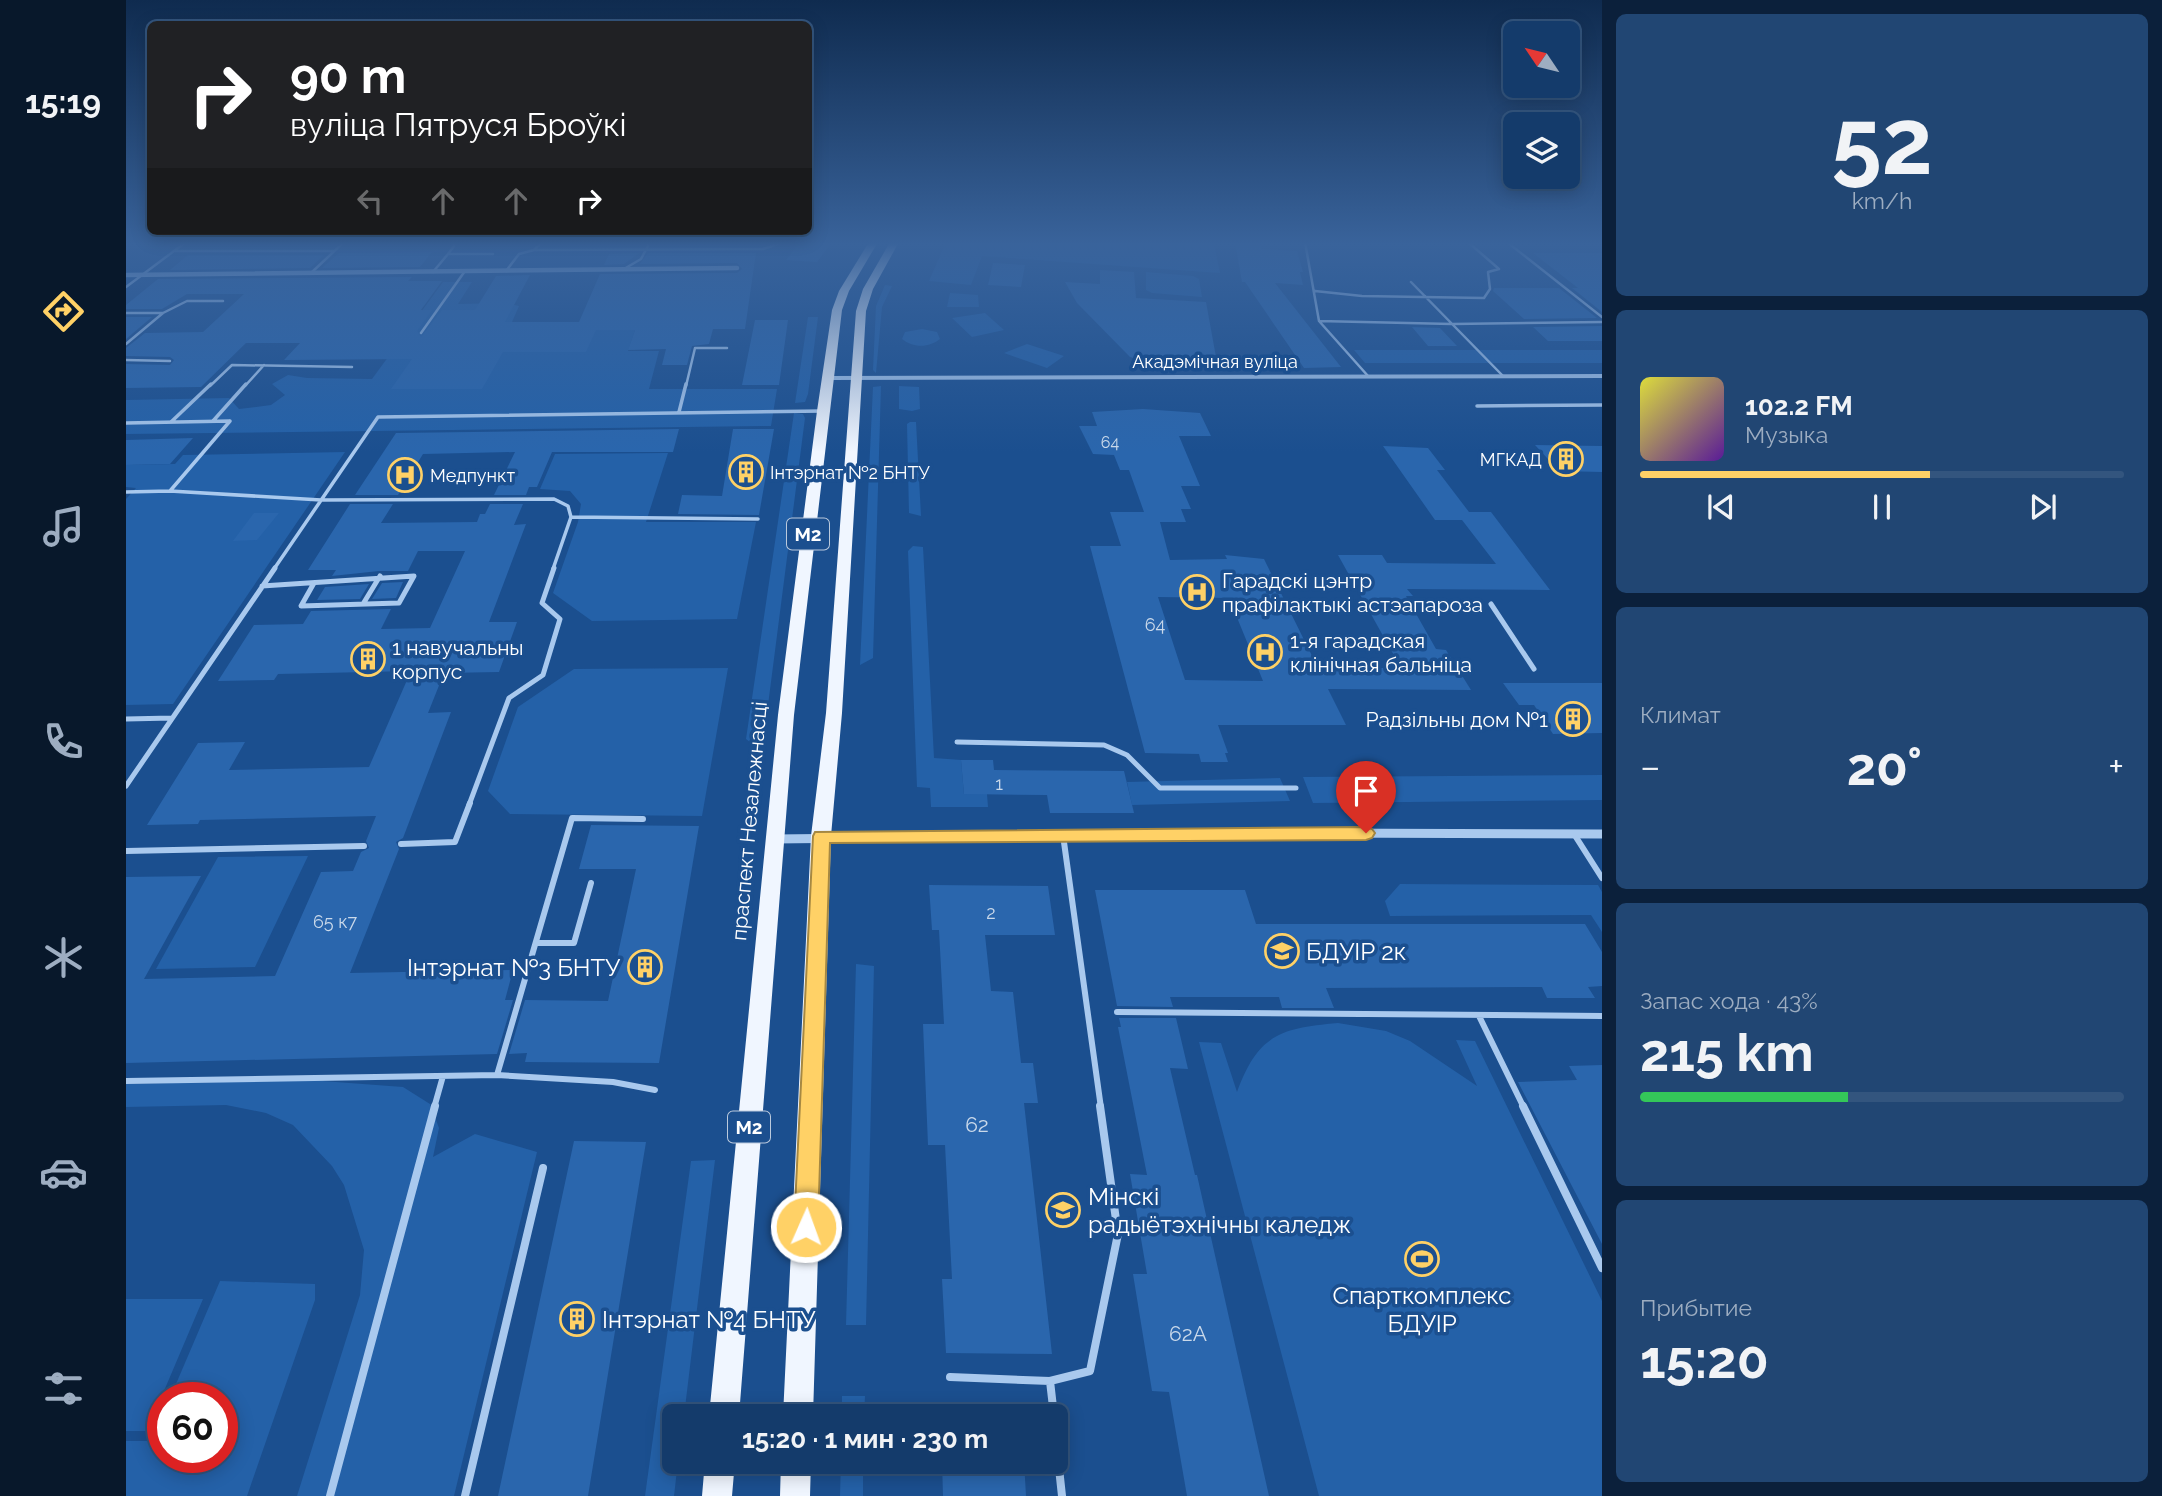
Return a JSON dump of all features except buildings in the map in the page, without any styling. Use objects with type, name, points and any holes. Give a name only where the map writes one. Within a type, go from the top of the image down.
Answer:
[{"type":"main road","name":"праспект Незалежнасці","points":[[725,1404],[786,715],[836,312]]},
{"type":"main road","name":"М2","points":[[798,1404],[821,836],[835,705],[861,312]]},
{"type":"main road","points":[[717,1496],[719,1474]]},
{"type":"main road","points":[[795,1496],[796,1474]]},
{"type":"street","name":"Акадэмічная вуліца","points":[[828,378],[1602,376]]},
{"type":"street","points":[[774,839],[821,836],[1602,834]]},
{"type":"lane","points":[[421,333],[436,312]]},
{"type":"lane","points":[[1318,312],[1319,321],[1368,376]]},
{"type":"lane","points":[[1440,312],[1503,376]]},
{"type":"lane","points":[[126,313],[163,313]]},
{"type":"lane","points":[[126,344],[163,313]]},
{"type":"lane","points":[[1319,321],[1452,324],[1602,320]]},
{"type":"lane","points":[[679,412],[695,348],[727,348]]},
{"type":"lane","points":[[126,360],[170,361]]},
{"type":"lane","points":[[171,422],[232,365],[352,367]]},
{"type":"lane","points":[[213,421],[264,365]]},
{"type":"lane","points":[[1477,406],[1602,405]]},
{"type":"lane","points":[[126,786],[378,417],[823,411]]},
{"type":"lane","points":[[126,423],[230,421],[170,491]]},
{"type":"lane","points":[[126,492],[170,491],[321,500],[554,499],[568,506],[570,517],[542,603],[561,619],[543,675],[509,698],[455,842],[401,844]]},
{"type":"lane","points":[[570,517],[758,519]]},
{"type":"lane","points":[[262,586],[380,576],[414,576],[399,603],[301,606],[314,583]]},
{"type":"lane","points":[[363,604],[380,576]]},
{"type":"lane","points":[[1491,604],[1534,669]]},
{"type":"lane","points":[[126,719],[172,718]]},
{"type":"lane","points":[[957,742],[1104,745],[1127,755],[1160,788],[1296,788]]},
{"type":"lane","points":[[496,1075],[572,818],[643,818]]},
{"type":"lane","points":[[1574,834],[1602,878]]},
{"type":"lane","points":[[950,1377],[1050,1381],[1090,1371],[1118,1234],[1063,835]]},
{"type":"lane","points":[[126,851],[364,846]]},
{"type":"lane","points":[[536,943],[574,943],[591,883]]},
{"type":"lane","points":[[1117,1012],[1602,1016]]},
{"type":"lane","points":[[1479,1016],[1602,1268]]},
{"type":"lane","points":[[126,1081],[496,1075],[613,1082],[655,1090]]},
{"type":"lane","points":[[330,1496],[443,1076]]},
{"type":"lane","points":[[465,1496],[543,1168]]},
{"type":"lane","points":[[1050,1381],[1053,1404]]},
{"type":"lane","points":[[1060,1474],[1062,1496]]},
{"type":"shaded area","points":[[421,312],[516,312],[512,322],[635,330],[628,351],[659,351],[649,389],[777,389],[771,426],[126,434],[126,400],[229,398],[239,409],[271,405],[285,395],[272,384],[288,375],[372,379]]},
{"type":"shaded area","points":[[876,312],[882,312],[876,373],[873,370]]},
{"type":"shaded area","points":[[985,313],[1004,330],[972,337],[952,318]]},
{"type":"shaded area","points":[[808,317],[818,317],[808,394],[805,402],[795,403]]},
{"type":"shaded area","points":[[922,329],[937,332],[940,339],[921,346],[902,339],[905,332]]},
{"type":"shaded area","points":[[1027,344],[1064,356],[1047,368],[1004,353]]},
{"type":"shaded area","points":[[1354,350],[1602,350],[1602,363],[1365,363]]},
{"type":"shaded area","points":[[881,386],[873,658],[860,665],[873,387]]},
{"type":"shaded area","points":[[899,386],[919,387],[920,409],[899,409]]},
{"type":"shaded area","points":[[794,413],[803,414],[805,418],[763,744],[754,745],[746,739]]},
{"type":"shaded area","points":[[916,422],[921,516],[909,513],[907,424]]},
{"type":"shaded area","points":[[345,452],[173,704],[126,705],[126,499],[136,488],[126,487],[126,465],[175,464],[183,455]]},
{"type":"shaded area","points":[[668,453],[646,522],[756,522],[737,619],[592,621],[553,593],[578,522],[581,504],[570,491],[540,489],[555,454]]},
{"type":"shaded area","points":[[913,546],[923,547],[934,758],[961,760],[964,794],[987,794],[988,807],[931,807],[930,788],[917,787],[908,551]]},
{"type":"shaded area","points":[[728,668],[702,816],[510,814],[488,791],[518,707],[574,669]]},
{"type":"shaded area","points":[[1602,775],[1602,800],[1313,803],[1303,777]]},
{"type":"shaded area","points":[[1280,778],[1290,801],[1132,805],[1127,782]]},
{"type":"shaded area","points":[[308,856],[255,967],[156,969],[218,857]]},
{"type":"shaded area","points":[[1400,884],[1598,885],[1602,892],[1602,932],[1591,915],[1390,916],[1385,901]]},
{"type":"shaded area","points":[[856,964],[874,966],[866,1325],[846,1325]]},
{"type":"shaded area","name":"Спарткомплекс БДУІР","points":[[1338,1023],[1386,1031],[1410,1041],[1477,1086],[1456,1040],[1475,1041],[1602,1301],[1602,1496],[1319,1496],[1199,1042],[1221,1043],[1237,1092],[1253,1058],[1274,1038],[1301,1028]]},
{"type":"shaded area","points":[[309,1080],[403,1087],[430,1104],[439,1128],[433,1157],[475,1134],[537,1152],[454,1496],[297,1496],[360,1295],[364,1250],[344,1185],[332,1166],[293,1125],[266,1113],[226,1105],[126,1107],[126,1084]]},
{"type":"shaded area","points":[[715,1160],[685,1404],[662,1404],[662,1474],[677,1474],[674,1496],[645,1496],[691,1161]]},
{"type":"shaded area","points":[[220,1281],[315,1284],[315,1300],[247,1496],[126,1496],[126,1441],[147,1441],[147,1473],[238,1473],[238,1382],[177,1382]]},
{"type":"shaded area","points":[[126,1299],[203,1299],[168,1382],[147,1382],[147,1431],[126,1431]]},
{"type":"shaded area","points":[[842,1396],[865,1396],[865,1404],[842,1404]]},
{"type":"shaded area","points":[[841,1474],[863,1474],[863,1496],[840,1496]]},
{"type":"place","name":"МГКАД","points":[[1566,459]]},
{"type":"place","name":"Інтэрнат №2 БНТУ","points":[[746,472]]},
{"type":"place","name":"Медпункт","points":[[405,475]]},
{"type":"place","name":"Гарадскі цэнтр прафілактыкі астэапароза","points":[[1197,592]]},
{"type":"place","name":"1-я гарадская клінічная бальніца","points":[[1265,652]]},
{"type":"place","name":"1 навучальны корпус","points":[[368,659]]},
{"type":"place","name":"Радзільны дом №1","points":[[1573,719]]},
{"type":"place","name":"БДУІР 2к","points":[[1282,951]]},
{"type":"place","name":"Інтэрнат №3 БНТУ","points":[[645,967]]},
{"type":"place","name":"Мінскі радыётэхнічны каледж","points":[[1063,1210]]},
{"type":"place","name":"Спарткомплекс БДУІР","points":[[1422,1259]]},
{"type":"place","name":"Інтэрнат №4 БНТУ","points":[[577,1319]]},
{"type":"route","points":[[806,1227],[821,836],[1366,833]]}]
